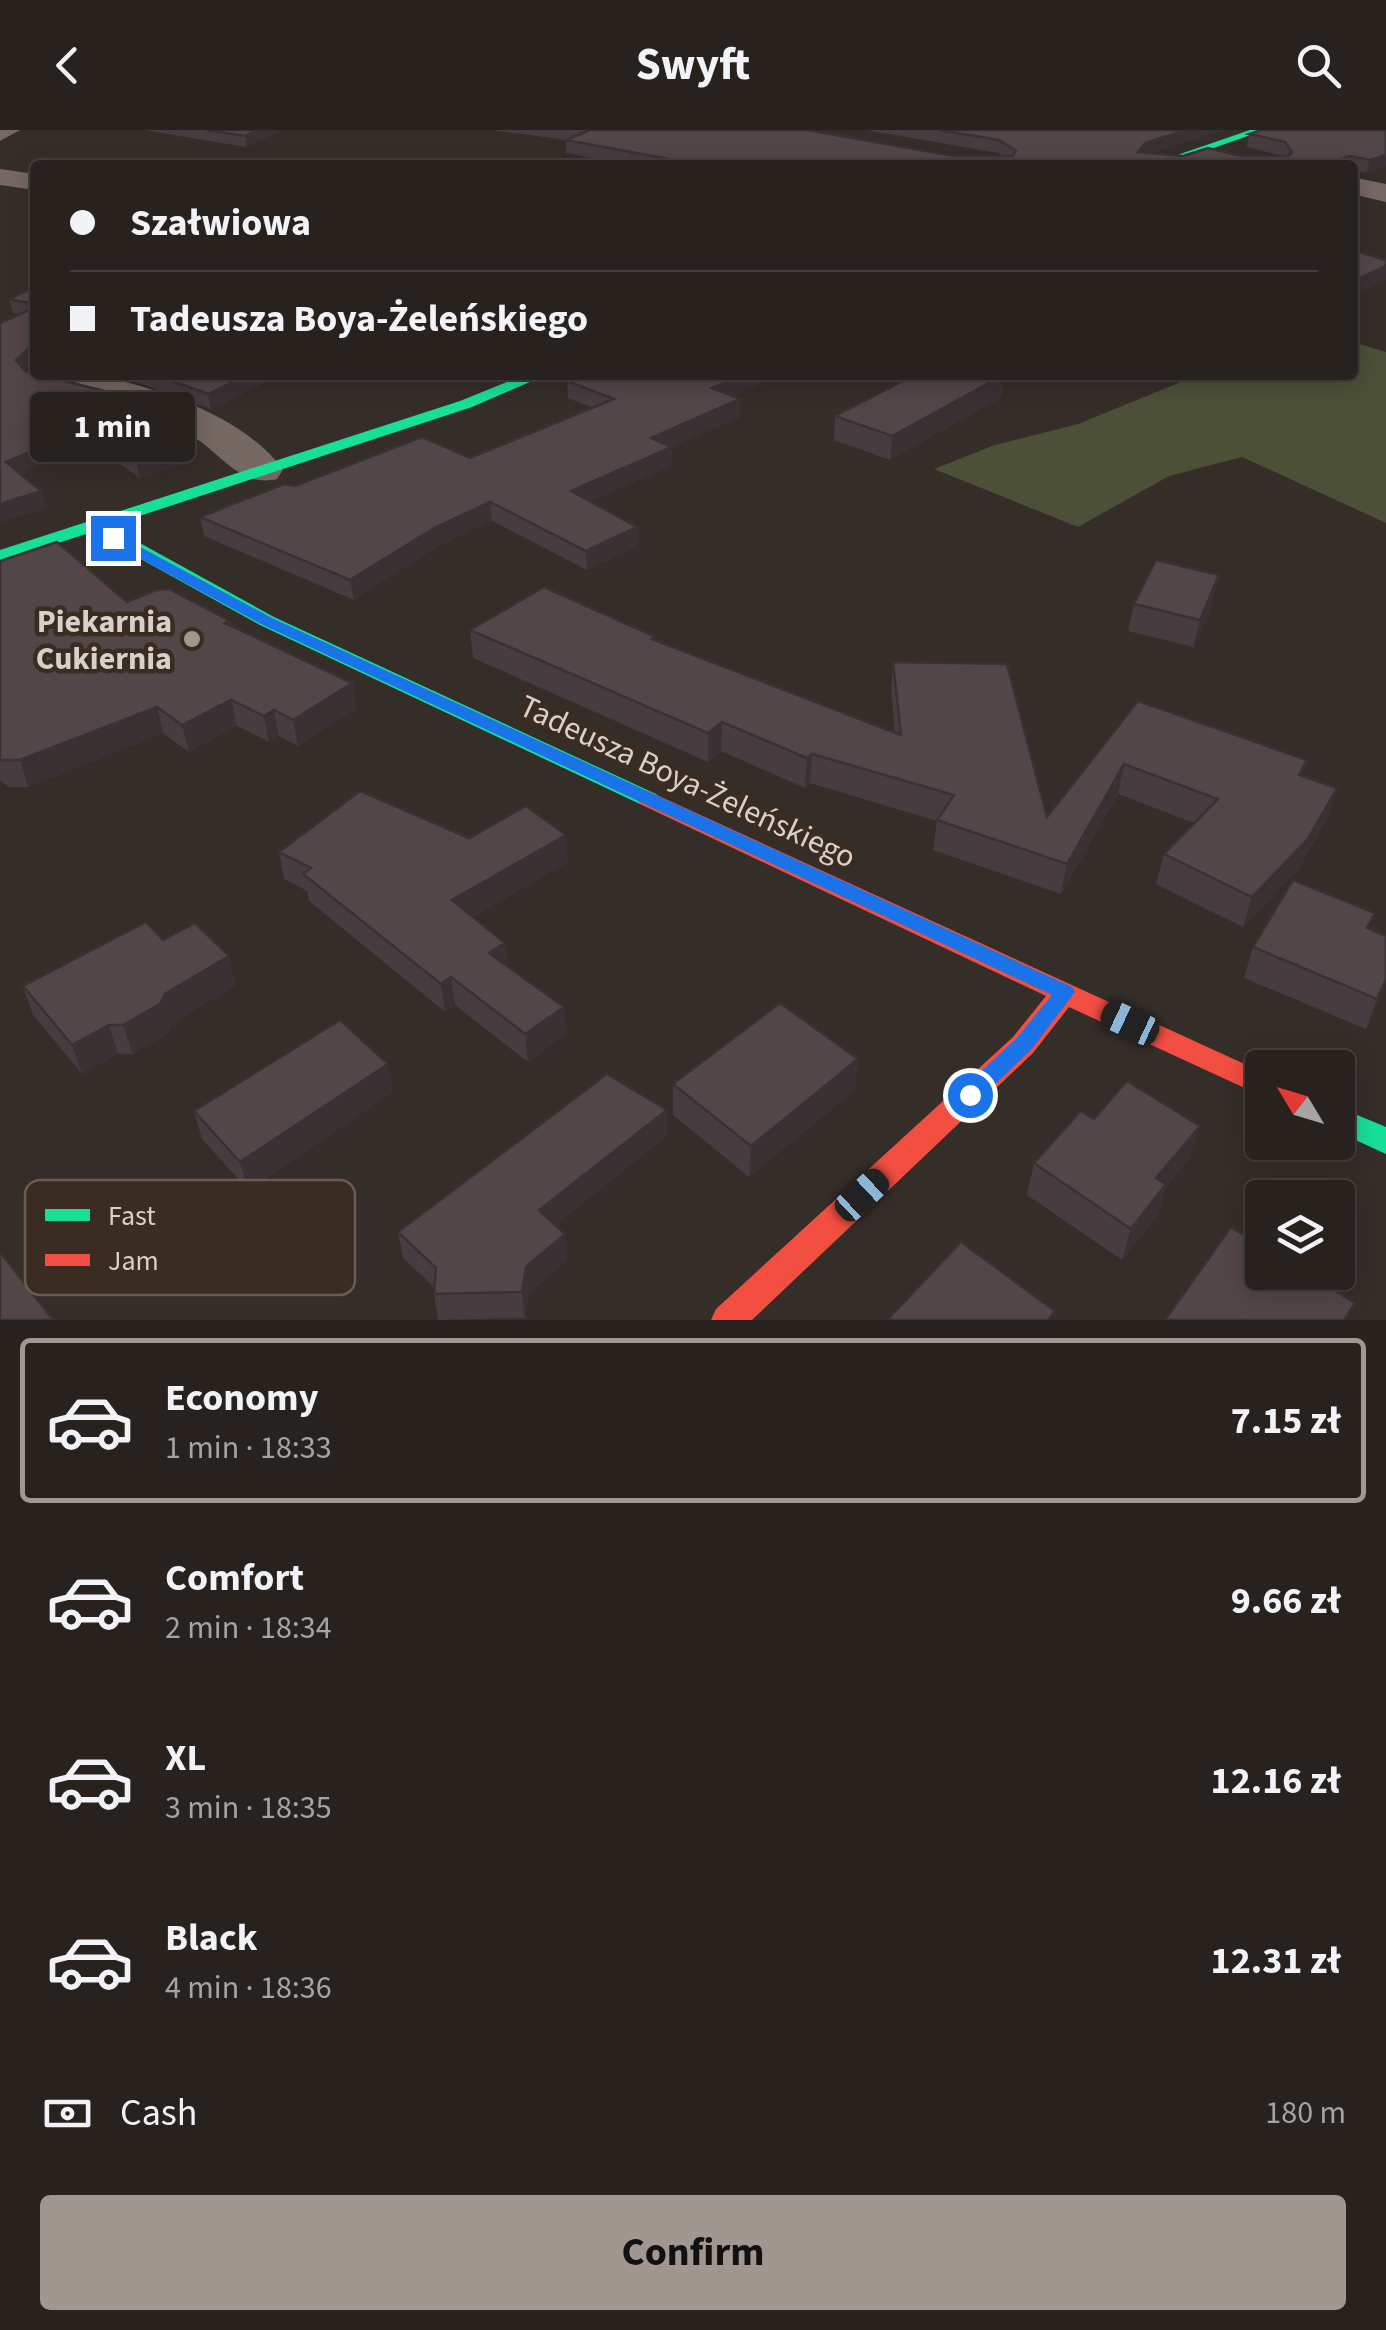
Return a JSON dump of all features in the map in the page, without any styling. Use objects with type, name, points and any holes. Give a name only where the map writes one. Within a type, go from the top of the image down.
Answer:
[{"type":"street","points":[[0,133],[8,130]]},
{"type":"street","points":[[1169,160],[1260,130]]},
{"type":"street","points":[[1204,148],[1250,160]]},
{"type":"street","points":[[0,177],[30,181]]},
{"type":"street","points":[[1358,186],[1386,193]]},
{"type":"street","points":[[0,366],[30,372]]},
{"type":"street","points":[[64,380],[176,412],[208,428],[262,470]]},
{"type":"street","points":[[0,556],[466,404],[526,380]]},
{"type":"street","name":"Tadeusza Boya-Żeleńskiego","points":[[93,525],[266,621],[1245,1077]]},
{"type":"street","points":[[728,1320],[1024,1044],[1065,992]]},
{"type":"street","points":[[1355,1127],[1386,1141]]},
{"type":"green space","points":[[1358,344],[1386,352],[1386,523],[1242,457],[1169,476],[1078,527],[934,469],[992,446],[1078,424],[1186,380],[1358,380]]},
{"type":"building","points":[[206,130],[258,130],[245,136]]},
{"type":"building","points":[[590,130],[807,130],[954,156],[1013,156],[1016,151],[999,140],[939,130],[1186,130],[1145,143],[1138,152],[1183,156],[1208,148],[1242,156],[1288,156],[1292,152],[1285,142],[1249,134],[1261,130],[1386,130],[1386,155],[1370,160],[1350,156],[1339,160],[674,160],[566,140]]},
{"type":"building","points":[[1358,252],[1386,260],[1386,266],[1358,279]]},
{"type":"building","points":[[30,289],[30,303],[9,299]]},
{"type":"building","points":[[30,309],[30,348],[16,360],[30,372],[30,380],[61,380],[168,413],[154,419],[189,445],[136,462],[87,427],[6,462],[41,491],[0,504],[0,323]]},
{"type":"building","points":[[169,380],[237,380],[208,394]]},
{"type":"building","points":[[731,380],[712,388],[740,399],[651,438],[672,447],[571,491],[637,527],[586,551],[490,502],[434,528],[350,580],[200,517],[284,484],[295,486],[422,437],[470,458],[614,399],[567,381]]},
{"type":"building","points":[[905,380],[994,380],[892,436],[835,416]]},
{"type":"building","points":[[57,542],[127,602],[169,589],[230,621],[225,623],[352,683],[293,720],[274,710],[264,716],[231,700],[182,725],[157,707],[20,760],[0,760],[0,561]]},
{"type":"building","points":[[1156,560],[1219,575],[1200,620],[1134,604]]},
{"type":"building","points":[[544,587],[656,637],[652,639],[901,735],[893,662],[1007,664],[1047,817],[1138,701],[1307,760],[1299,775],[1337,788],[1307,840],[1252,897],[1164,854],[1218,799],[1124,764],[1067,864],[937,820],[954,795],[812,754],[807,758],[722,722],[708,733],[470,630]]},
{"type":"building","points":[[360,791],[469,838],[526,806],[566,835],[452,900],[505,943],[489,953],[564,1007],[525,1034],[451,977],[441,984],[303,874],[311,868],[279,852]]},
{"type":"building","points":[[1293,880],[1375,913],[1367,928],[1386,936],[1386,979],[1377,999],[1253,947]]},
{"type":"building","points":[[146,922],[163,940],[195,923],[229,956],[165,994],[160,1004],[123,1025],[109,1025],[72,1045],[23,986]]},
{"type":"building","points":[[780,1003],[858,1059],[751,1146],[673,1084]]},
{"type":"building","points":[[340,1020],[388,1064],[240,1162],[194,1111]]},
{"type":"building","points":[[607,1074],[667,1110],[539,1210],[565,1234],[526,1267],[522,1292],[434,1294],[436,1268],[398,1232]]},
{"type":"building","points":[[1127,1081],[1200,1126],[1156,1178],[1166,1184],[1131,1229],[1034,1163],[1081,1111],[1094,1119]]},
{"type":"building","points":[[1231,1227],[1245,1236],[1245,1290],[1334,1290],[1355,1303],[1344,1320],[1165,1320]]},
{"type":"building","points":[[961,1242],[1055,1311],[1048,1320],[891,1320]]},
{"type":"building","points":[[0,1252],[25,1284],[25,1295],[34,1295],[53,1320],[0,1320]]},
{"type":"traffic: fast","points":[[1169,160],[1260,130]]},
{"type":"traffic: fast","points":[[0,556],[466,404],[526,380]]},
{"type":"traffic: fast","points":[[93,525],[267,621],[648,799]]},
{"type":"traffic: fast","points":[[1355,1127],[1386,1141]]},
{"type":"traffic: jam","points":[[648,799],[1245,1077]]},
{"type":"traffic: jam","points":[[728,1320],[1023,1045],[1065,993]]},
{"type":"place","name":"Piekarnia Cukiernia","points":[[192,639]]},
{"type":"route","points":[[113,538],[266,621],[1065,992],[1024,1044],[970,1095]]}]
